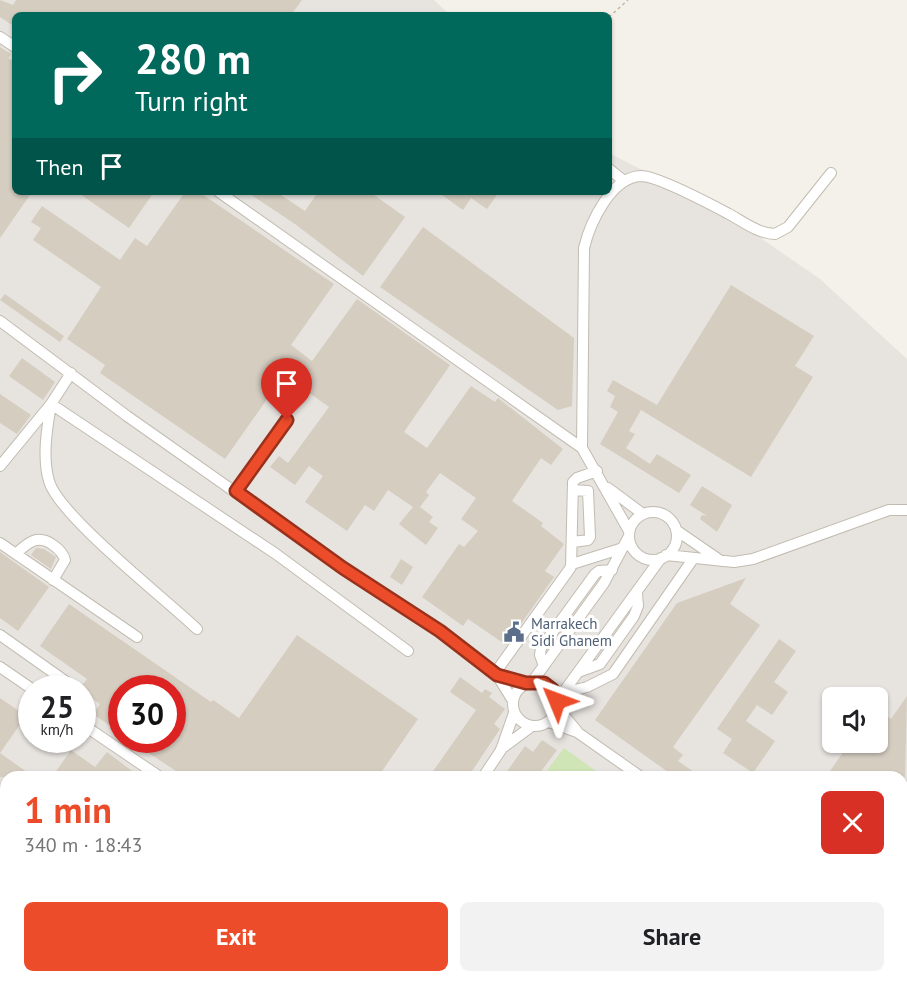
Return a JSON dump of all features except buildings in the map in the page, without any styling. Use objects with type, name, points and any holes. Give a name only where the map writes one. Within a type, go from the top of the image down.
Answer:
[{"type":"street","points":[[612,172],[624,182]]},
{"type":"street","points":[[582,448],[584,248],[592,219],[624,182],[646,177],[698,198],[758,229],[775,234],[788,227],[831,173]]},
{"type":"street","points":[[223,195],[582,448],[606,486],[629,533],[632,547],[639,555],[650,560],[664,557],[721,561],[753,559],[889,510],[907,510]]},
{"type":"street","points":[[0,321],[127,416],[343,568],[440,631],[496,674],[549,686],[577,732]]},
{"type":"street","points":[[0,466],[51,404],[71,373]]},
{"type":"street","points":[[51,404],[46,442],[47,474],[52,490],[84,527],[197,629]]},
{"type":"street","points":[[51,404],[276,554],[408,651]]},
{"type":"street","points":[[236,491],[287,420]]},
{"type":"street","points":[[496,674],[572,564],[573,482],[577,478],[597,471]]},
{"type":"street","points":[[606,486],[644,514]]},
{"type":"street","points":[[573,542],[588,540],[590,537],[588,491],[574,490]]},
{"type":"street","points":[[487,771],[501,750],[517,690],[529,682],[544,666],[612,570],[635,520],[644,514],[661,513],[671,520],[676,530],[676,541],[578,672],[559,700],[549,722]]},
{"type":"street","points":[[676,530],[721,561]]},
{"type":"street","points":[[16,554],[34,540],[43,540],[55,546],[65,560],[53,580]]},
{"type":"street","points":[[0,543],[137,638]]},
{"type":"street","points":[[572,564],[622,548]]},
{"type":"street","points":[[559,700],[613,674],[693,559]]},
{"type":"street","points":[[0,636],[56,675]]},
{"type":"street","points":[[0,667],[18,679]]},
{"type":"street","points":[[496,674],[521,722],[532,726]]},
{"type":"street","points":[[501,750],[532,726],[549,722],[577,732],[632,771]]},
{"type":"street","points":[[96,734],[151,771]]},
{"type":"path","points":[[612,14],[628,0]]},
{"type":"shaded area","points":[[0,0],[434,0],[447,12],[12,12],[12,195],[612,195],[612,155],[720,210],[820,279],[907,359],[907,771],[0,771]]},
{"type":"green space","points":[[564,748],[596,771],[547,771]]},
{"type":"place","name":"Marrakech Sidi Ghanem","points":[[514,632]]},
{"type":"route","points":[[287,420],[236,491],[343,568],[440,631],[497,675],[526,683],[544,683],[553,690],[557,701]]}]
